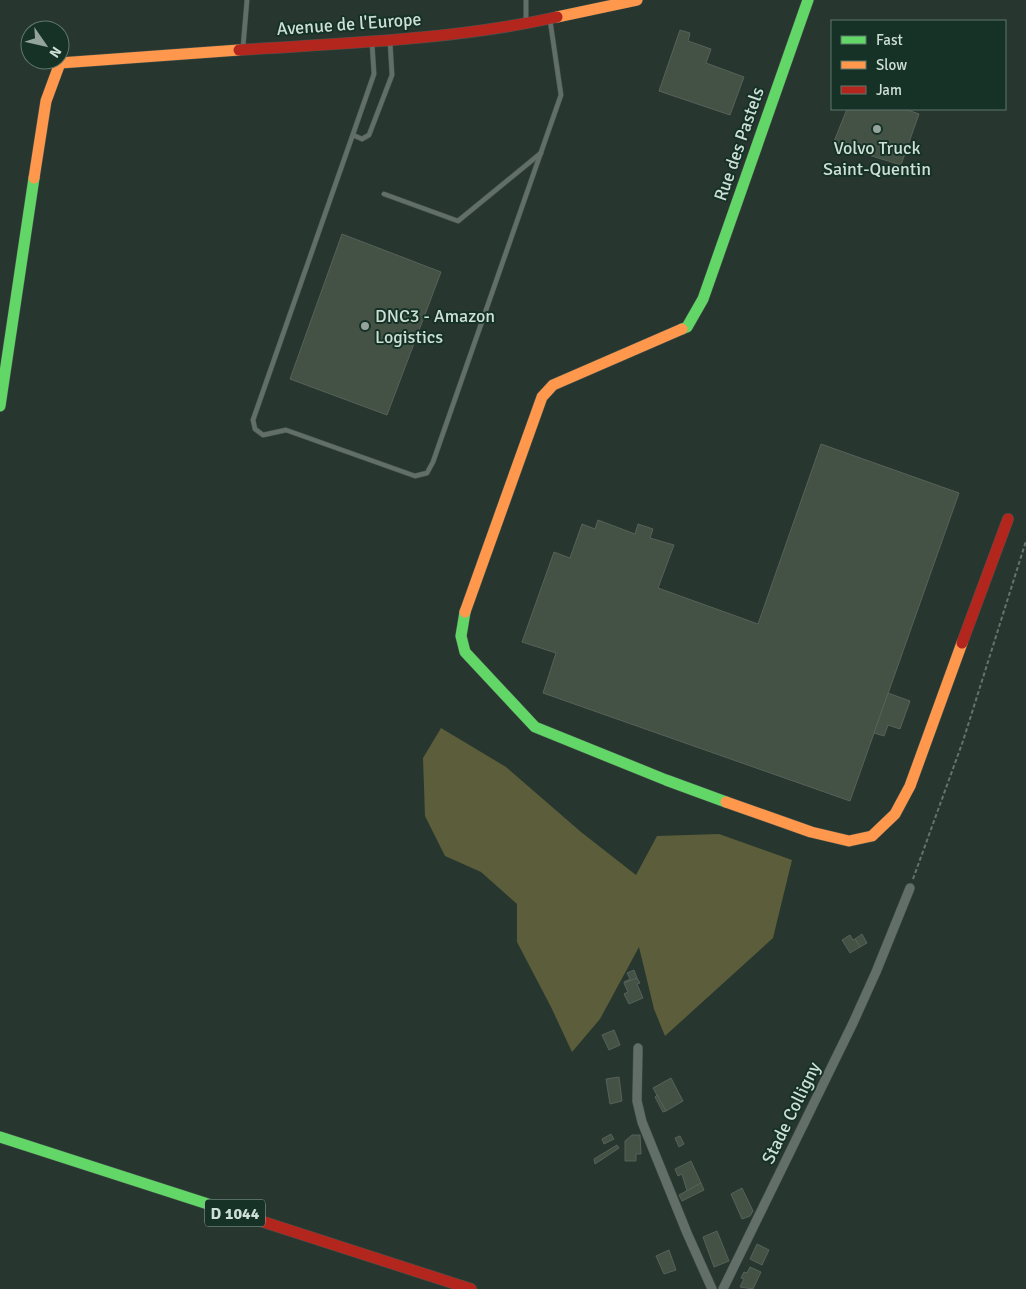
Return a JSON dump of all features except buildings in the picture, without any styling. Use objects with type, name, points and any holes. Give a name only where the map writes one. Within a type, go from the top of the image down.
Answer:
[{"type":"street","name":"Avenue de l'Europe","points":[[0,406],[46,101],[60,63],[390,40],[491,29],[550,19],[637,0]]},
{"type":"street","name":"Rue des Pastels","points":[[808,0],[703,299],[687,326],[553,385],[542,397],[463,618],[461,636],[465,652],[535,727],[666,780],[811,832],[849,841],[872,836],[895,814],[910,786],[1008,519]]},
{"type":"street","name":"Stade Colligny","points":[[723,1289],[853,1023],[886,950],[910,888]]},
{"type":"street","points":[[638,1048],[637,1102],[642,1122],[687,1234],[712,1289]]},
{"type":"street","name":"D 1044","points":[[0,1137],[470,1289]]},
{"type":"lane","points":[[242,49],[247,0]]},
{"type":"lane","points":[[526,0],[526,23]]},
{"type":"lane","points":[[372,41],[374,74],[253,420],[255,429],[263,435],[286,430],[415,476],[427,473],[433,462],[561,95],[550,19]]},
{"type":"lane","points":[[353,135],[362,139],[369,135],[376,119],[392,75],[390,40]]},
{"type":"lane","points":[[384,194],[458,221],[542,152]]},
{"type":"path","points":[[910,888],[963,740],[1026,541]]},
{"type":"green space","points":[[441,728],[506,767],[581,832],[636,875],[657,836],[719,834],[792,860],[773,938],[665,1036],[654,1009],[639,947],[600,1019],[572,1052],[517,942],[517,904],[481,872],[445,856],[425,816],[423,758]]},
{"type":"traffic: fast","points":[[682,329],[687,327],[703,299],[808,0]]},
{"type":"traffic: fast","points":[[0,406],[34,178]]},
{"type":"traffic: fast","points":[[465,612],[461,636],[465,652],[535,727],[726,802]]},
{"type":"traffic: fast","points":[[0,1137],[242,1215]]},
{"type":"traffic: slow","points":[[557,17],[637,0]]},
{"type":"traffic: slow","points":[[34,178],[46,101],[60,63],[239,50]]},
{"type":"traffic: slow","points":[[465,612],[542,397],[553,385],[682,329]]},
{"type":"traffic: slow","points":[[726,802],[811,832],[849,841],[872,836],[895,814],[910,786],[962,643]]},
{"type":"traffic: jam","points":[[239,50],[439,36],[518,25],[557,17]]},
{"type":"traffic: jam","points":[[962,643],[1008,519]]},
{"type":"traffic: jam","points":[[242,1215],[471,1289]]},
{"type":"place","name":"Volvo Truck Saint-Quentin","points":[[877,129]]},
{"type":"place","name":"DNC3 - Amazon Logistics","points":[[365,326]]}]
